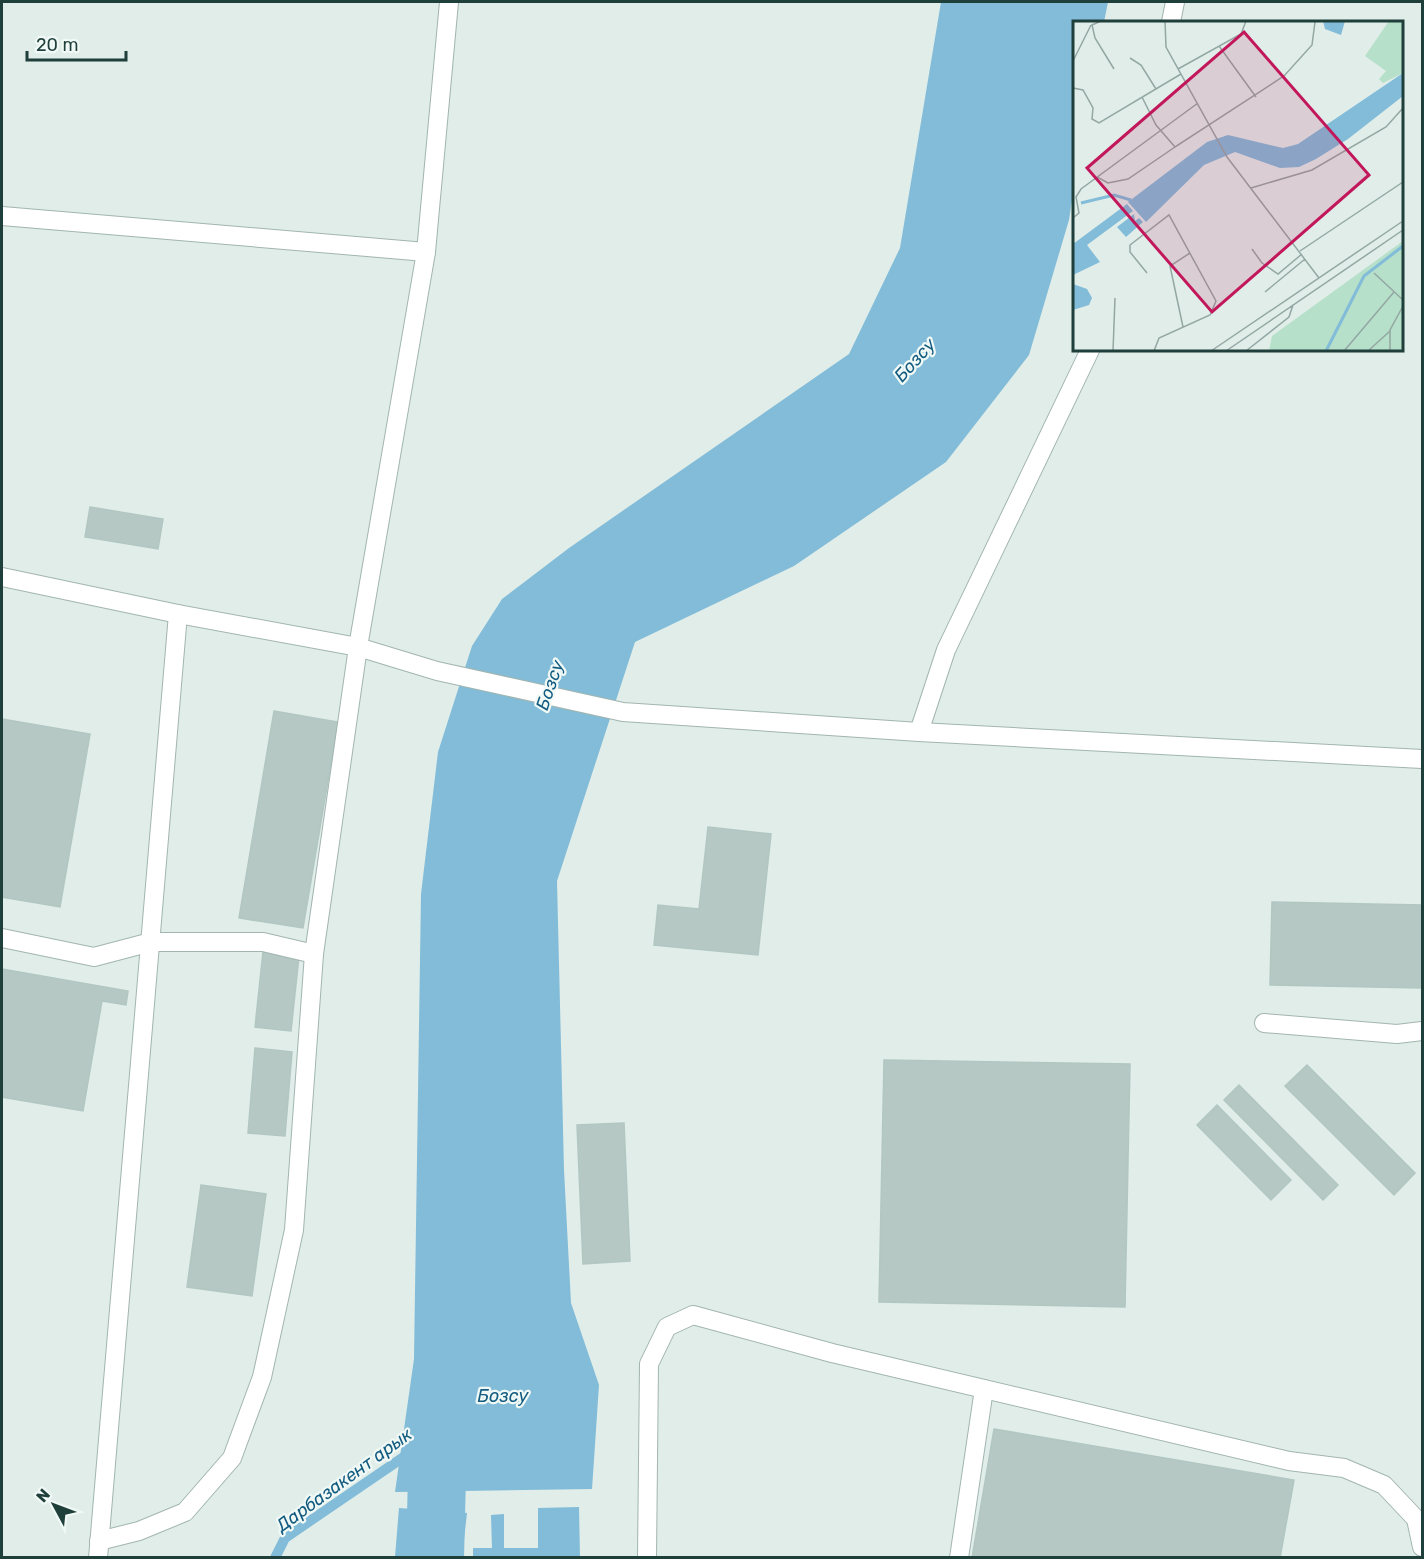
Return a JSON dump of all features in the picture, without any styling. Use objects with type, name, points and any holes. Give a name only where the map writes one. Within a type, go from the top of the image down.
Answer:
[{"type":"lane","points":[[178,614],[98,1549],[185,1512],[232,1458],[262,1377],[294,1230],[314,954],[358,647],[426,252],[449,2]]},
{"type":"lane","points":[[1170,21],[1175,2]]},
{"type":"lane","points":[[2,216],[426,252]]},
{"type":"lane","points":[[919,732],[946,651],[1090,351]]},
{"type":"lane","points":[[2,577],[178,614],[358,647],[437,671],[623,712],[919,732],[1422,759]]},
{"type":"lane","points":[[2,938],[94,957],[151,942],[263,942],[314,954]]},
{"type":"lane","points":[[1264,1023],[1397,1034],[1422,1031]]},
{"type":"lane","points":[[647,1557],[649,1364],[667,1327],[693,1315],[832,1353],[1289,1461],[1344,1468],[1384,1485],[1416,1519],[1422,1547]]},
{"type":"lane","points":[[959,1557],[984,1389]]},
{"type":"water","name":"Бозсу","points":[[941,2],[1108,2],[1104,21],[1073,21],[1073,194],[1069,220],[1029,355],[946,462],[794,566],[635,642],[557,881],[564,1170],[571,1303],[599,1385],[592,1489],[395,1492],[414,1359],[421,894],[438,752],[472,646],[502,599],[569,548],[849,354],[900,248]]},
{"type":"water","points":[[579,1507],[580,1557],[473,1557],[473,1548],[492,1548],[491,1515],[504,1514],[504,1548],[538,1548],[538,1508]]},
{"type":"water","points":[[399,1508],[467,1513],[462,1557],[395,1557]]},
{"type":"building","points":[[90,507],[163,519],[158,549],[85,537]]},
{"type":"building","points":[[274,711],[338,722],[303,928],[239,918]]},
{"type":"building","points":[[2,719],[90,734],[60,907],[2,897]]},
{"type":"building","points":[[708,827],[771,834],[758,955],[654,945],[658,905],[699,909]]},
{"type":"building","points":[[1272,902],[1422,905],[1422,988],[1270,985]]},
{"type":"building","points":[[263,952],[299,956],[291,1031],[255,1027]]},
{"type":"building","points":[[2,969],[128,991],[126,1005],[102,1001],[83,1111],[2,1097]]},
{"type":"building","points":[[255,1048],[292,1052],[285,1136],[248,1133]]},
{"type":"building","points":[[884,1060],[1130,1064],[1125,1307],[879,1302]]},
{"type":"building","points":[[1307,1065],[1415,1173],[1394,1195],[1285,1086]]},
{"type":"building","points":[[1239,1085],[1338,1185],[1323,1200],[1224,1100]]},
{"type":"building","points":[[1217,1105],[1291,1180],[1271,1200],[1197,1125]]},
{"type":"building","points":[[624,1123],[630,1261],[583,1264],[577,1125]]},
{"type":"building","points":[[201,1185],[266,1194],[252,1296],[187,1287]]},
{"type":"building","points":[[994,1429],[1294,1480],[1280,1558],[972,1558]]},
{"type":"waterway","name":"Бозсу","points":[[435,1558],[438,1433],[448,1413]]},
{"type":"waterway","name":"Дарбазакент арык","points":[[275,1558],[285,1538],[411,1452]]}]
